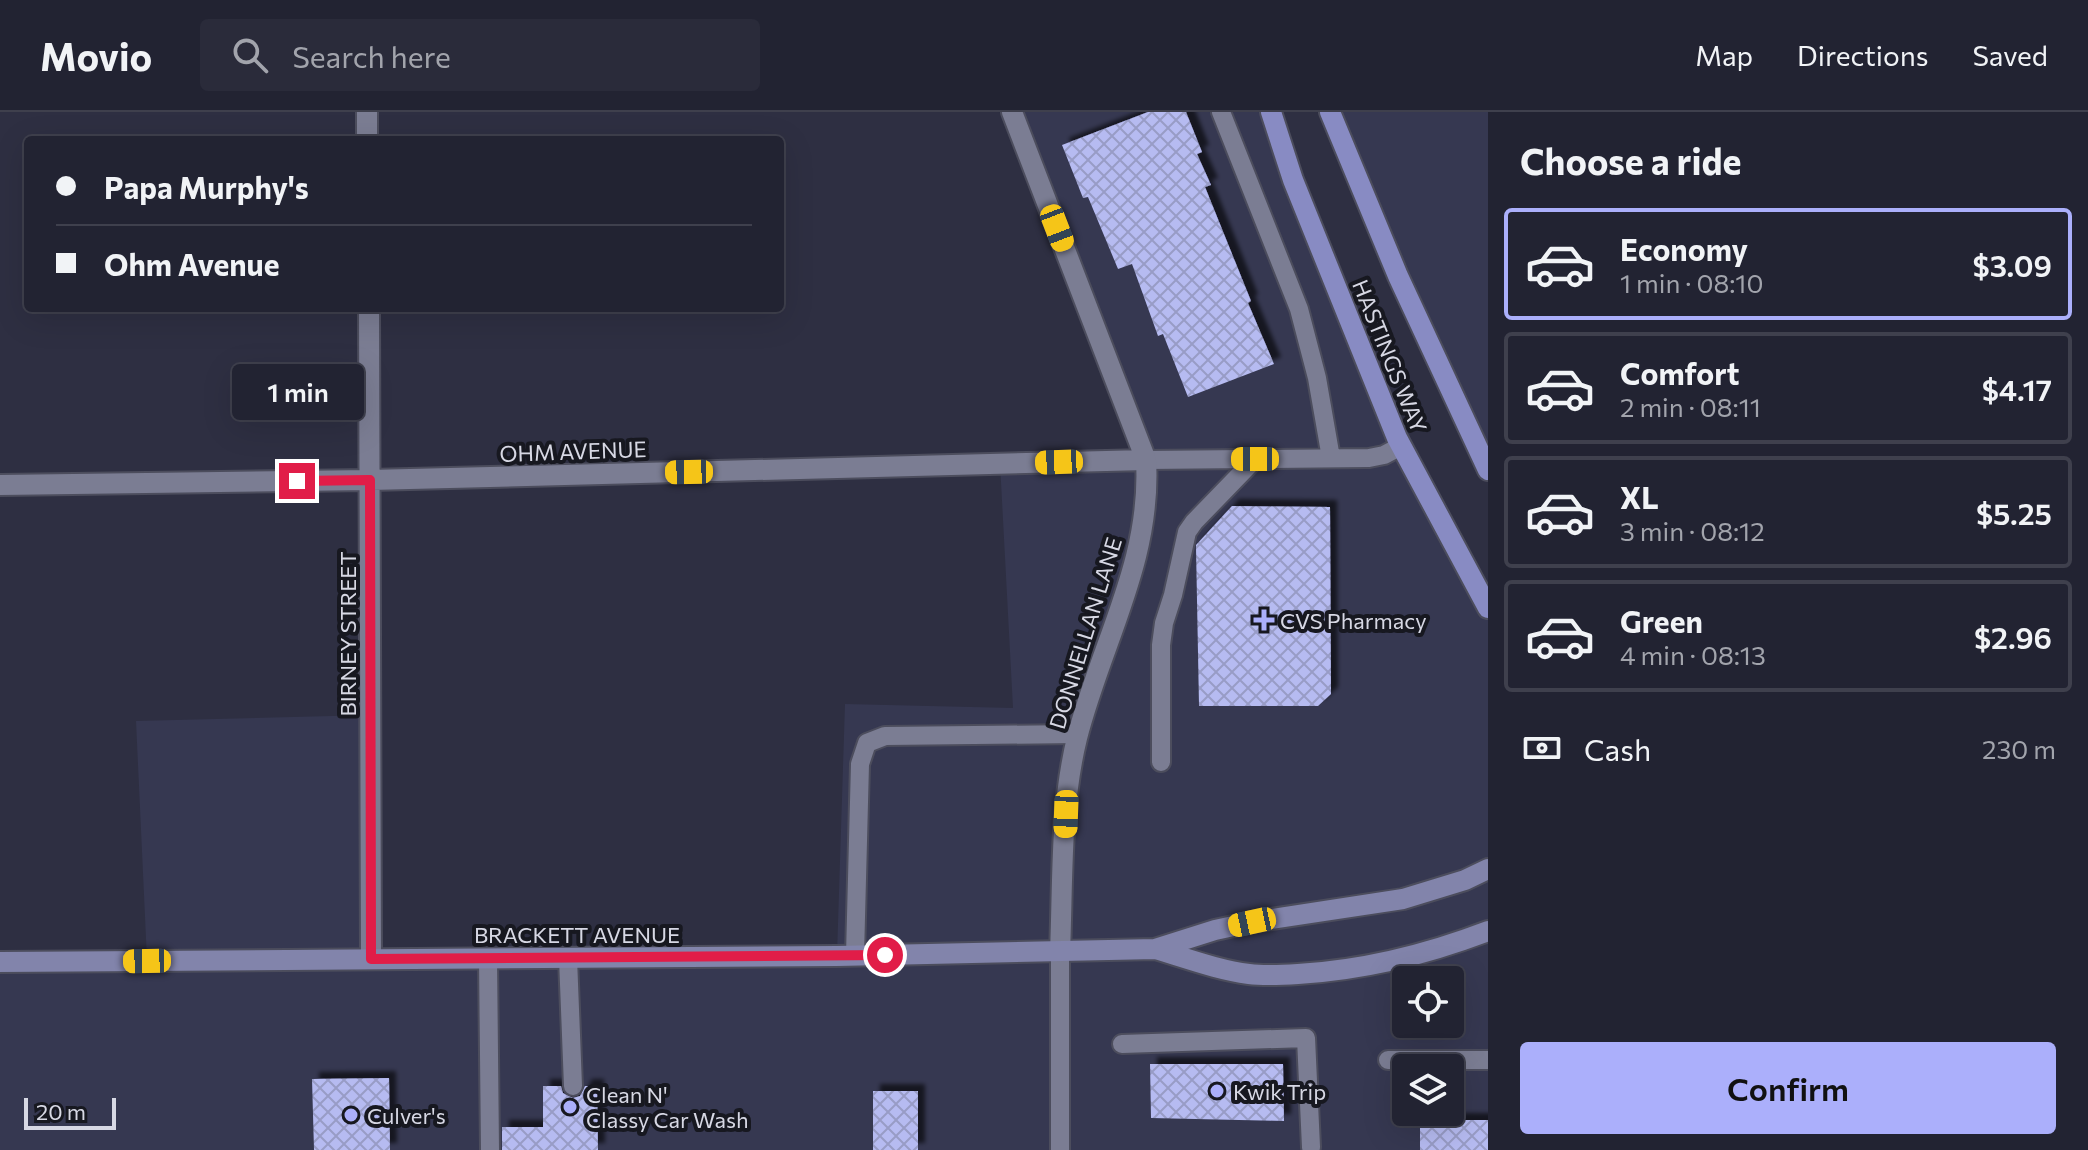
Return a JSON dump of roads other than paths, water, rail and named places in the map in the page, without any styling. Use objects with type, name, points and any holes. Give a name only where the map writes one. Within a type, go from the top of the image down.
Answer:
[{"type":"main road","name":"HASTINGS WAY","points":[[1271,112],[1293,180],[1401,446],[1488,608]]},
{"type":"main road","name":"HASTINGS WAY","points":[[1330,112],[1398,276],[1488,470]]},
{"type":"main road","points":[[1403,899],[1488,857]]},
{"type":"main road","name":"BRACKETT AVENUE","points":[[0,962],[855,955],[1155,949],[1252,922],[1403,899],[1465,880],[1488,869]]},
{"type":"main road","name":"BRACKETT AVENUE","points":[[1155,949],[1246,974],[1278,975],[1379,963],[1488,931]]},
{"type":"street","points":[[367,112],[367,136]]},
{"type":"street","name":"DONNELLAN LANE","points":[[1012,112],[1146,460],[1148,481],[1133,573],[1071,763],[1060,952]]},
{"type":"street","name":"BIRNEY STREET","points":[[369,312],[371,959]]},
{"type":"street","name":"OHM AVENUE","points":[[0,485],[370,480],[1146,460]]},
{"type":"lane","points":[[1221,112],[1299,309],[1317,378],[1331,458]]},
{"type":"lane","points":[[1146,460],[1369,458],[1384,455],[1401,446]]},
{"type":"lane","points":[[1161,762],[1161,645],[1187,532],[1255,459]]},
{"type":"lane","points":[[855,955],[860,764],[867,743],[885,736],[1078,734]]},
{"type":"lane","points":[[1060,952],[1060,1150]]},
{"type":"lane","points":[[488,958],[490,1150]]},
{"type":"lane","points":[[568,958],[573,1086]]},
{"type":"lane","points":[[1122,1044],[1306,1038],[1311,1147]]},
{"type":"lane","points":[[1388,1060],[1488,1060]]},
{"type":"place","name":"CVS Pharmacy","points":[[1264,620]]},
{"type":"place","name":"Kwik Trip","points":[[1217,1091]]},
{"type":"place","name":"Clean N' Classy Car Wash","points":[[570,1107]]},
{"type":"place","name":"Culver's","points":[[351,1115]]}]
